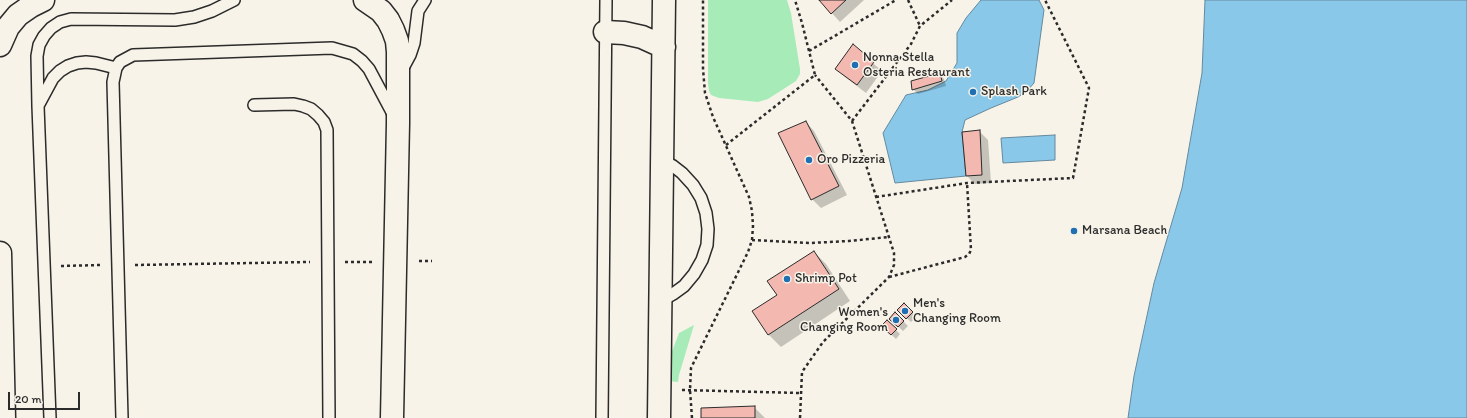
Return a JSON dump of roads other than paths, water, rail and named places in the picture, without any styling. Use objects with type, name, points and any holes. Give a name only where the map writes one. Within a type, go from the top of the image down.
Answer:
[{"type":"street","points":[[0,45],[8,27],[18,16],[31,6],[43,0]]},
{"type":"street","points":[[365,0],[381,11],[393,30],[397,41],[398,123],[393,418]]},
{"type":"street","points":[[659,418],[664,0]]},
{"type":"street","points":[[605,32],[624,33],[642,37],[664,47]]},
{"type":"street","points":[[0,253],[4,418]]},
{"type":"lane","points":[[50,418],[38,106],[37,56],[39,45],[51,28],[60,22],[71,19],[174,20],[212,12],[234,0]]},
{"type":"lane","points":[[398,76],[414,43],[418,11],[425,0]]},
{"type":"lane","points":[[602,418],[606,0]]},
{"type":"lane","points":[[122,418],[113,82],[116,68],[120,62],[133,55],[332,48],[353,54],[362,61],[369,69],[398,123]]},
{"type":"lane","points":[[38,106],[53,78],[68,66],[86,62],[116,68]]},
{"type":"lane","points":[[254,105],[294,104],[303,106],[311,109],[324,122],[327,130],[328,418]]},
{"type":"lane","points":[[661,300],[684,286],[694,274],[702,260],[707,245],[708,229],[703,203],[693,185],[682,173],[662,160]]},
{"type":"water","name":"Splash Park","points":[[981,0],[1039,0],[1044,10],[1034,83],[1027,91],[1018,97],[965,120],[962,132],[966,176],[895,183],[883,133],[906,95],[928,90],[946,81],[957,63],[957,33],[966,18]]},
{"type":"water","points":[[1205,0],[1467,0],[1467,418],[1128,418],[1134,376],[1154,283],[1182,188],[1202,73]]},
{"type":"water","points":[[1055,135],[1055,160],[1003,163],[1001,138]]},
{"type":"place","name":"Nonna Stella Osteria Restaurant","points":[[855,65]]},
{"type":"place","name":"Splash Park","points":[[973,92]]},
{"type":"place","name":"Oro Pizzeria","points":[[809,160]]},
{"type":"place","name":"Marsana Beach","points":[[1074,231]]},
{"type":"place","name":"Shrimp Pot","points":[[787,279]]},
{"type":"place","name":"Men's Changing Room","points":[[905,311]]},
{"type":"place","name":"Women's Changing Room","points":[[896,320]]}]
